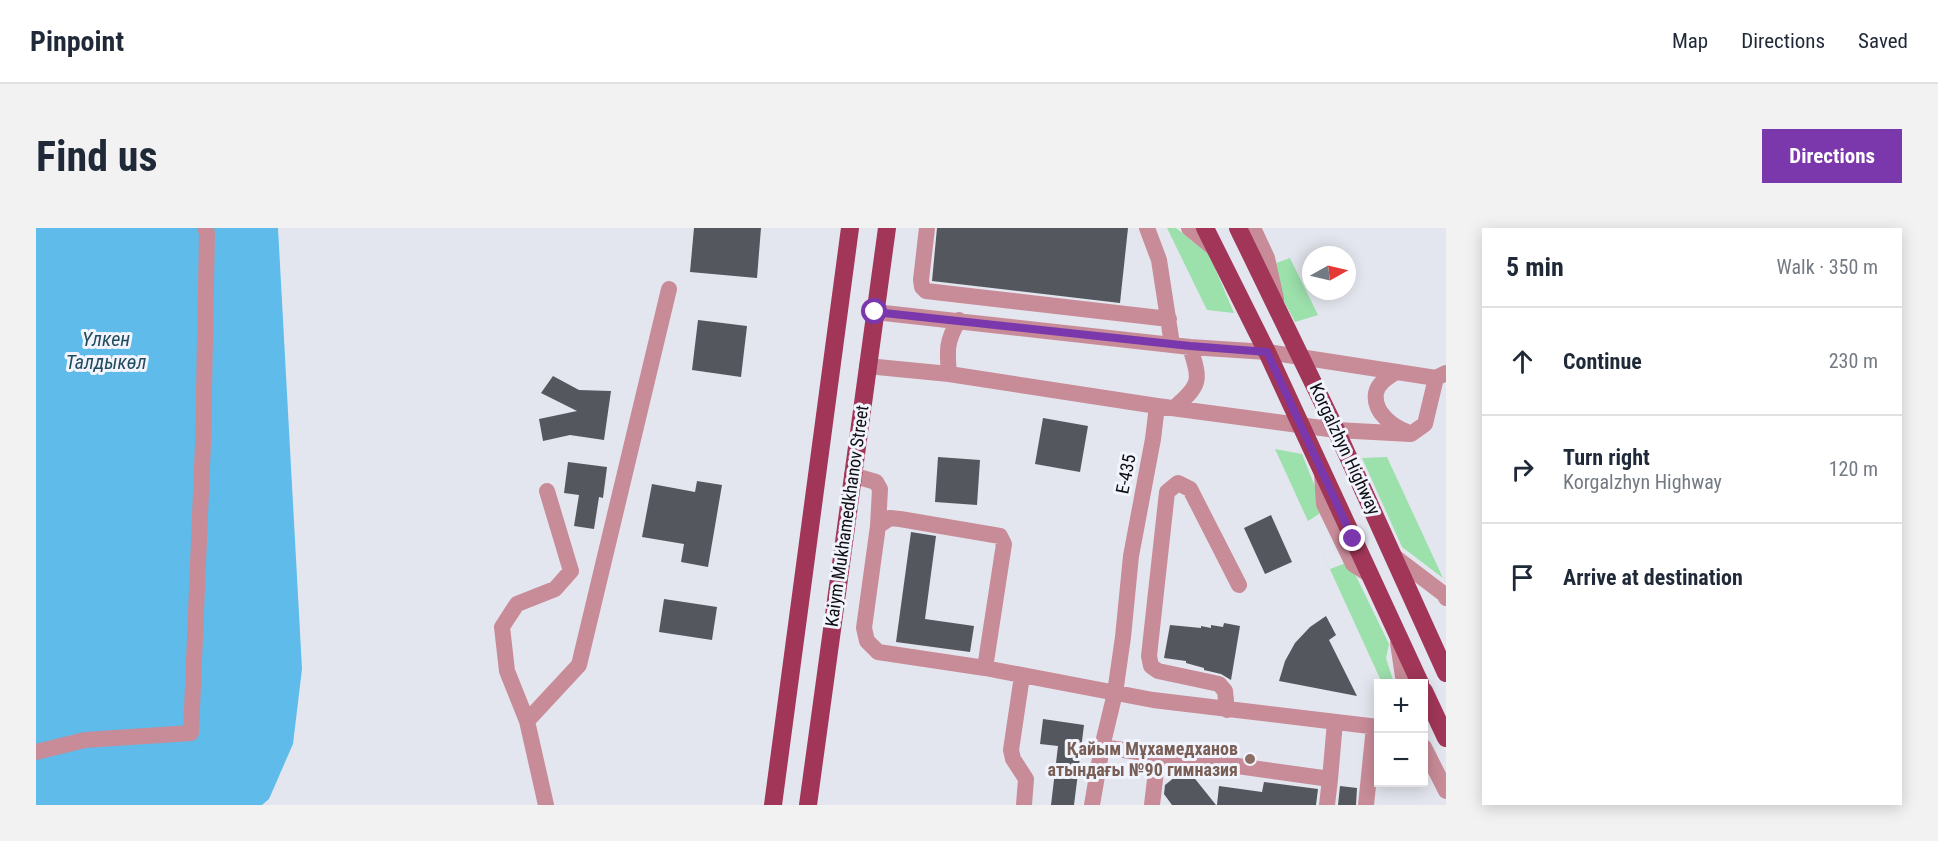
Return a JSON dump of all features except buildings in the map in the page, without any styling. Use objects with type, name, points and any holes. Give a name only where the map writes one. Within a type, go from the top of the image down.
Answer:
[{"type":"main road","name":"Kaiym Mukhamedkhanov Street","points":[[773,805],[850,228]]},
{"type":"main road","name":"Kaiym Mukhamedkhanov Street","points":[[808,805],[886,228]]},
{"type":"main road","name":"Korgalzhyn Highway","points":[[1204,228],[1267,352],[1418,679]]},
{"type":"main road","name":"Korgalzhyn Highway","points":[[1238,228],[1336,430],[1446,673]]},
{"type":"main road","points":[[1428,700],[1446,738]]},
{"type":"street","points":[[36,752],[85,740],[191,733],[203,443],[207,233],[205,228]]},
{"type":"street","points":[[927,228],[921,280],[922,287],[926,291],[1169,319]]},
{"type":"street","points":[[1147,228],[1159,260],[1172,344]]},
{"type":"street","points":[[1189,228],[1216,250]]},
{"type":"street","points":[[1253,228],[1269,265],[1278,309]]},
{"type":"street","points":[[527,721],[579,664],[669,289]]},
{"type":"street","points":[[867,366],[949,374],[1157,406],[1336,430],[1411,434],[1425,424],[1441,376],[1396,372],[1267,352],[1190,346],[875,312]]},
{"type":"street","points":[[949,374],[947,345],[959,320]]},
{"type":"street","points":[[1174,407],[1191,394],[1197,381],[1190,346]]},
{"type":"street","points":[[1396,372],[1383,381],[1379,387],[1376,394],[1377,402],[1387,421],[1394,427],[1411,434]]},
{"type":"street","name":"Е-435","points":[[1092,805],[1102,747],[1115,693],[1131,556],[1157,406]]},
{"type":"street","points":[[852,475],[876,482],[880,489],[878,526],[864,627],[867,641],[878,652],[985,668],[1153,700],[1374,727]]},
{"type":"street","points":[[1227,710],[1225,691],[1219,684],[1158,670],[1150,666],[1149,656],[1167,492],[1178,483],[1190,489],[1239,585]]},
{"type":"street","points":[[546,805],[527,721],[507,671],[502,627],[517,604],[555,589],[571,571],[547,491]]},
{"type":"street","points":[[878,526],[890,518],[1000,536],[1004,544],[985,668]]},
{"type":"street","points":[[1395,557],[1446,598]]},
{"type":"street","points":[[1396,633],[1403,679]]},
{"type":"street","points":[[1022,676],[1011,750],[1013,759],[1026,779],[1024,805]]},
{"type":"street","points":[[1327,805],[1335,722]]},
{"type":"street","points":[[1366,805],[1375,733]]},
{"type":"street","points":[[1102,747],[1330,779]]},
{"type":"street","points":[[1152,805],[1158,754]]},
{"type":"street","points":[[1428,755],[1446,791]]},
{"type":"green space","points":[[1167,228],[1176,228],[1209,254],[1234,313],[1207,310]]},
{"type":"green space","points":[[1290,258],[1302,282],[1302,300],[1311,300],[1318,315],[1295,322],[1280,294],[1276,263]]},
{"type":"green space","points":[[1275,449],[1302,454],[1318,494],[1319,514],[1308,521],[1330,569],[1346,563],[1356,576],[1389,644],[1386,658],[1393,679],[1380,679]]},
{"type":"green space","points":[[1387,457],[1443,578],[1402,547],[1362,458]]},
{"type":"water","name":"Үлкен Талдыкөл","points":[[36,228],[278,228],[302,669],[293,744],[269,799],[262,805],[36,805]]},
{"type":"place","name":"Қайым Мұхамедханов атындағы №90 гимназия","points":[[1250,759]]},
{"type":"route","points":[[875,312],[1226,350],[1267,352],[1353,539]]}]
